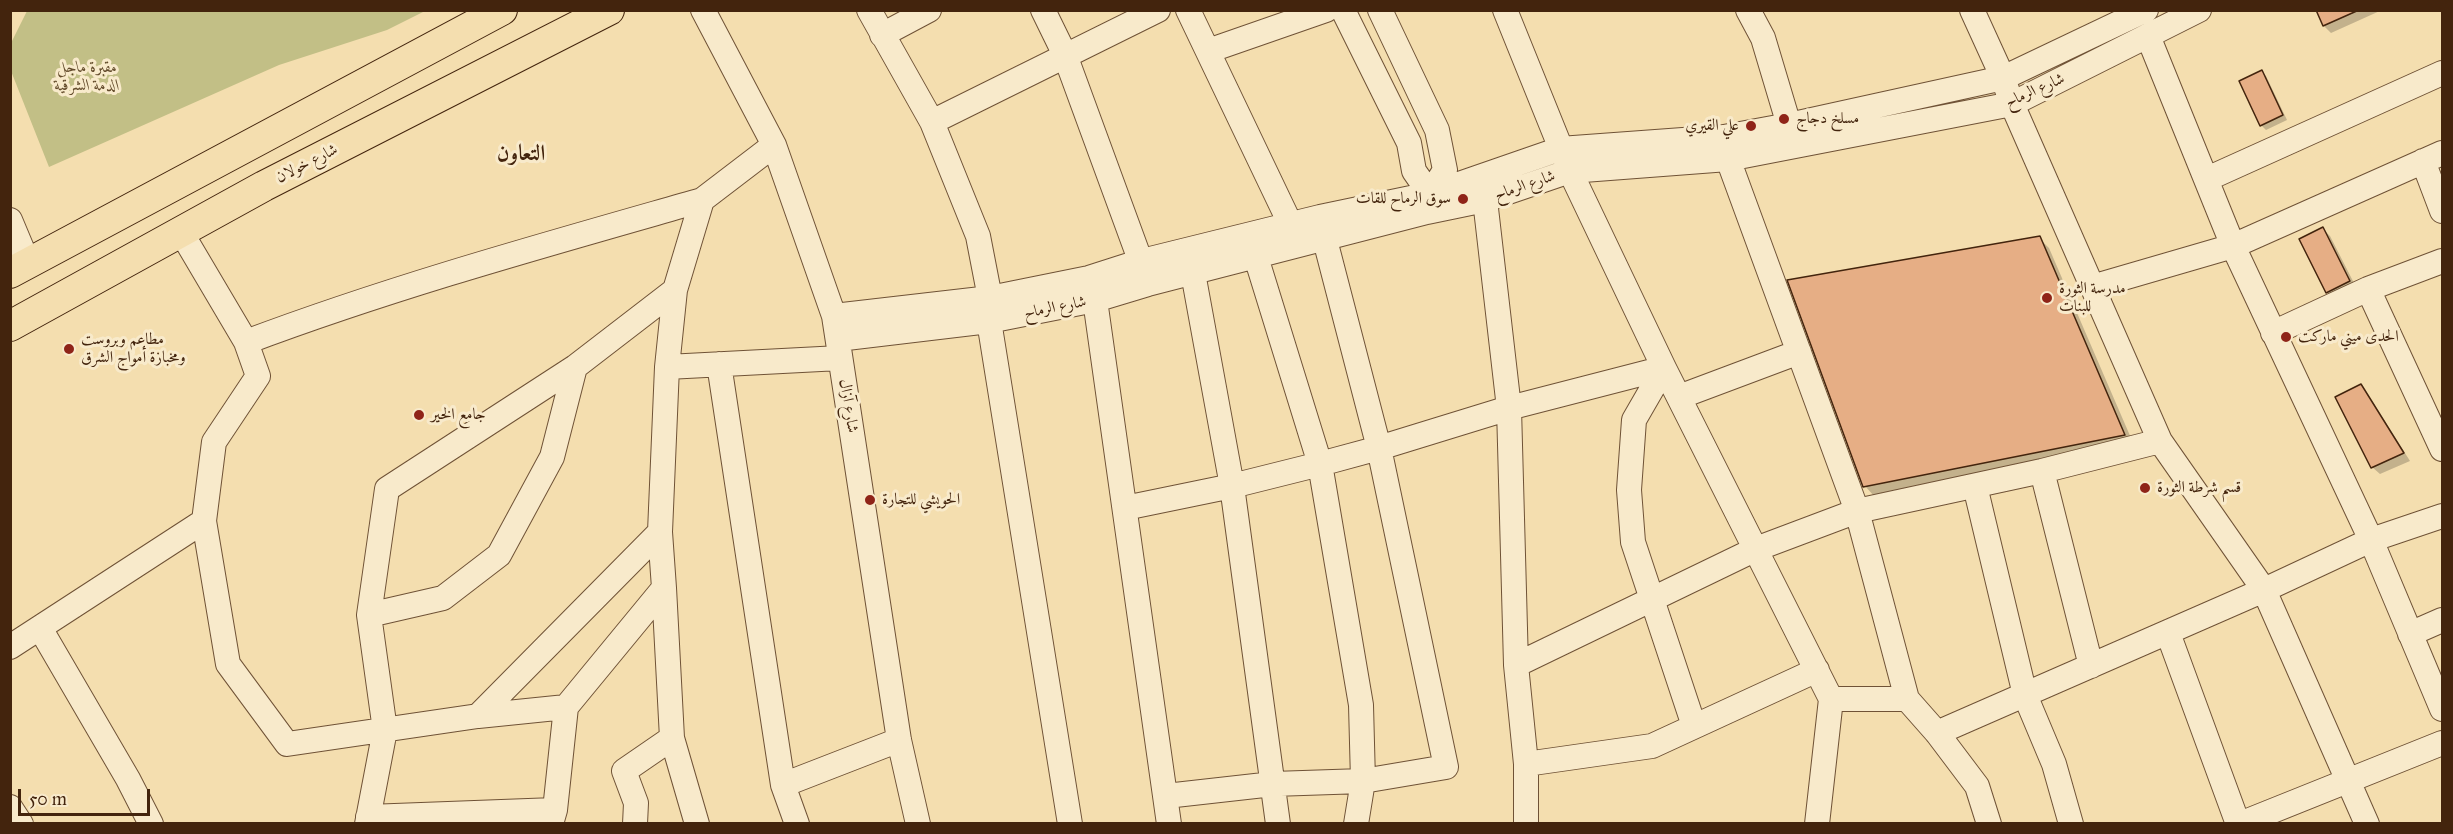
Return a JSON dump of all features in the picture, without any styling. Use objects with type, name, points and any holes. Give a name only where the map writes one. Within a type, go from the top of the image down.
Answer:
[{"type":"main road","points":[[20,268],[502,10]]},
{"type":"main road","name":"شارع خولان","points":[[10,326],[274,180],[609,10]]},
{"type":"street","name":"شارع آزال","points":[[704,10],[774,145],[838,338],[899,740],[918,824]]},
{"type":"street","points":[[868,10],[932,122],[978,236],[1070,824]]},
{"type":"street","points":[[882,35],[929,10]]},
{"type":"street","points":[[1043,10],[1065,55],[1145,273]]},
{"type":"street","points":[[932,122],[1158,10]]},
{"type":"street","points":[[1188,10],[1296,235]]},
{"type":"street","points":[[1208,51],[1326,10]]},
{"type":"street","points":[[1343,10],[1409,143],[1414,171],[1429,203]]},
{"type":"street","points":[[1380,10],[1437,130],[1445,170],[1429,203]]},
{"type":"street","points":[[1505,10],[1565,160],[1664,368],[1831,699],[1817,824]]},
{"type":"street","points":[[1748,10],[1763,38],[1789,125]]},
{"type":"street","points":[[1972,10],[2004,78],[2012,104],[2160,441],[2264,590],[2367,824]]},
{"type":"street","name":"شارع الرماح","points":[[989,310],[1089,278],[1145,273],[1193,273],[1256,257],[1296,235],[1325,240],[1429,203],[1565,160],[1724,137],[1789,125],[2004,78],[2146,10]]},
{"type":"street","name":"شارع الرماح","points":[[667,367],[718,364],[838,338],[989,310],[1095,300],[1145,273],[1429,203],[1485,200],[1565,160],[1728,159],[2012,104],[2199,10]]},
{"type":"street","points":[[2148,36],[2233,246],[2371,540],[2410,634],[2440,697]]},
{"type":"street","points":[[2207,179],[2442,73]]},
{"type":"street","points":[[246,342],[333,310],[471,266],[702,201],[774,145]]},
{"type":"street","points":[[2092,287],[2233,246],[2433,157],[2442,211]]},
{"type":"street","points":[[1728,159],[1857,511],[1907,699],[1937,733],[1977,786],[1989,824]]},
{"type":"street","points":[[1485,200],[1509,408],[1516,665],[1526,764],[1526,824]]},
{"type":"street","points":[[697,824],[672,738],[660,532],[667,367],[675,290],[702,201]]},
{"type":"street","points":[[10,220],[20,268]]},
{"type":"street","points":[[181,232],[246,342],[258,376],[214,442],[204,521],[228,664],[287,744],[478,716],[566,707]]},
{"type":"street","points":[[1166,796],[1273,784],[1363,781],[1446,767],[1379,448],[1325,240]]},
{"type":"street","points":[[1256,257],[1320,464],[1361,705],[1363,781],[1356,824]]},
{"type":"street","points":[[2273,333],[2368,290],[2442,261]]},
{"type":"street","points":[[1193,273],[1232,486],[1278,824]]},
{"type":"street","points":[[664,588],[566,707],[553,817],[367,820],[385,730],[369,615],[387,489],[575,367],[675,290]]},
{"type":"street","points":[[2368,290],[2442,449]]},
{"type":"street","points":[[1095,300],[1169,824]]},
{"type":"street","points":[[1679,397],[1799,352]]},
{"type":"street","points":[[718,364],[783,784],[797,824]]},
{"type":"street","points":[[369,615],[442,598],[499,555],[552,458],[575,367]]},
{"type":"street","points":[[1125,508],[1232,486],[1320,464],[1509,408],[1664,368]]},
{"type":"street","points":[[1664,368],[1634,420],[1629,490],[1633,542],[1694,726]]},
{"type":"street","points":[[1516,665],[1756,549],[1857,511],[2042,471],[2160,441]]},
{"type":"street","points":[[2042,471],[2091,666]]},
{"type":"street","points":[[1975,486],[2025,695],[2054,764],[2071,824]]},
{"type":"street","points":[[1937,733],[2168,633],[2371,540],[2442,516]]},
{"type":"street","points":[[10,647],[204,521]]},
{"type":"street","points":[[478,716],[660,532]]},
{"type":"street","points":[[2410,634],[2442,620]]},
{"type":"street","points":[[40,628],[152,824]]},
{"type":"street","points":[[2168,633],[2239,824],[2442,743]]},
{"type":"street","points":[[1526,764],[1652,746],[1817,670]]},
{"type":"street","points":[[1831,699],[1907,699]]},
{"type":"street","points":[[635,824],[636,804],[624,771],[672,738]]},
{"type":"street","points":[[783,784],[899,740]]},
{"type":"street","points":[[10,807],[21,824]]},
{"type":"green space","name":"مقبرة ماجل الدمة الشرقية","points":[[27,10],[425,11],[387,30],[279,65],[49,167],[11,71],[11,43]]},
{"type":"building","points":[[2316,10],[2359,10],[2323,26]]},
{"type":"building","points":[[2262,70],[2283,115],[2260,126],[2239,81]]},
{"type":"building","points":[[2323,227],[2350,281],[2326,293],[2299,239]]},
{"type":"building","name":"مدرسة الثورة للبنات","points":[[2040,236],[2125,435],[1863,487],[1787,280]]},
{"type":"building","points":[[2361,384],[2404,453],[2371,468],[2335,397]]},
{"type":"place","name":"مسلخ دجاج","points":[[1784,119]]},
{"type":"place","name":"علي القيري","points":[[1751,126]]},
{"type":"place","name":"سوق الرماح للقات","points":[[1463,199]]},
{"type":"place","name":"مدرسة الثورة للبنات","points":[[2047,298]]},
{"type":"place","name":"الحدى ميني ماركت","points":[[2286,337]]},
{"type":"place","name":"مطاعم وبروست ومخبازة أمواج الشرق","points":[[69,349]]},
{"type":"place","name":"جامع الخير","points":[[419,415]]},
{"type":"place","name":"قسم شرطة الثورة","points":[[2145,488]]},
{"type":"place","name":"الحويشي للتجارة","points":[[870,500]]},
{"type":"district","name":"التعاون","points":[[521,155]]}]
